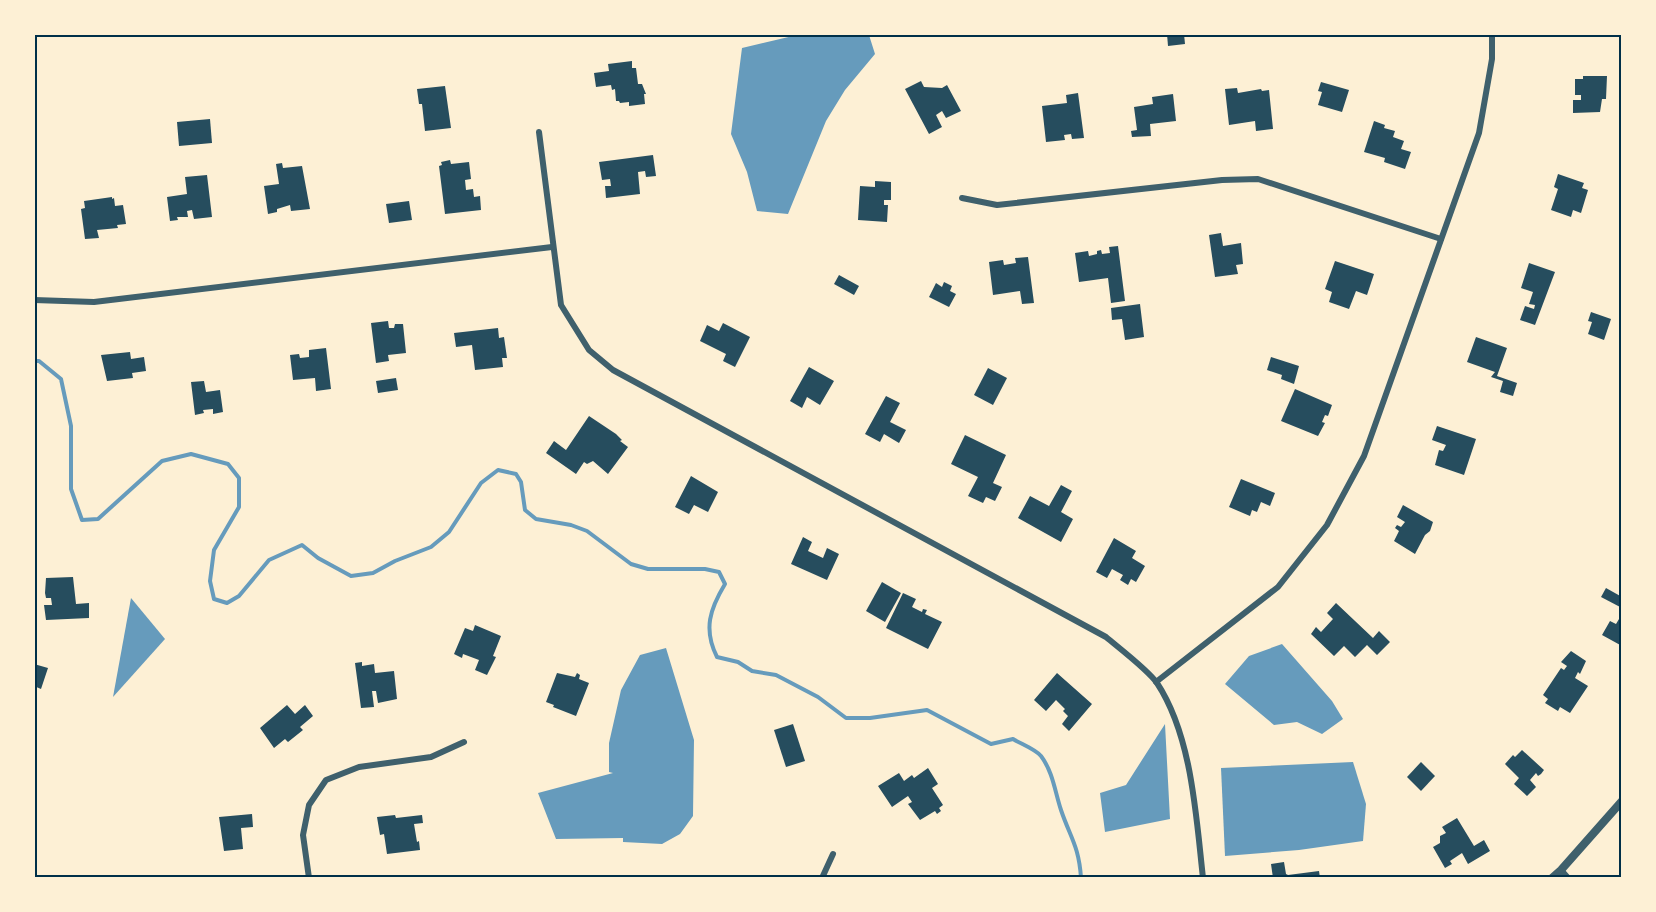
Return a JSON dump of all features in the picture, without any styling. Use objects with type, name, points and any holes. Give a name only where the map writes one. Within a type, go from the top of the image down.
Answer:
[{"type":"street","points":[[1156,682],[1278,587],[1327,525],[1364,456],[1479,133],[1492,59],[1492,34]]},
{"type":"street","points":[[538,132],[561,305],[589,350],[613,370],[1107,637],[1156,682],[1175,721],[1192,784],[1203,878]]},
{"type":"street","points":[[962,198],[997,205],[1222,180],[1258,179],[1441,239]]},
{"type":"street","points":[[34,300],[94,302],[552,246]]},
{"type":"street","points":[[309,878],[303,836],[309,805],[326,780],[359,767],[431,757],[464,742]]},
{"type":"street","points":[[1552,878],[1622,801]]},
{"type":"street","points":[[822,878],[833,854]]},
{"type":"street","points":[[1561,870],[1568,878]]},
{"type":"water","points":[[797,35],[869,35],[875,54],[845,90],[826,121],[788,214],[757,211],[747,172],[731,134],[742,48]]},
{"type":"water","points":[[131,598],[165,639],[113,697]]},
{"type":"water","points":[[1282,644],[1332,701],[1343,719],[1322,734],[1297,722],[1274,725],[1225,684],[1249,656]]},
{"type":"water","points":[[666,648],[694,740],[693,816],[680,834],[662,844],[623,842],[623,838],[556,839],[538,793],[613,773],[609,772],[609,743],[621,690],[640,655]]},
{"type":"water","points":[[1165,724],[1170,819],[1105,832],[1100,793],[1126,785]]},
{"type":"water","points":[[1353,762],[1366,804],[1363,841],[1299,850],[1225,856],[1221,768]]},
{"type":"building","points":[[1167,34],[1184,34],[1185,44],[1168,46]]},
{"type":"building","points":[[632,61],[632,68],[636,68],[638,84],[642,84],[646,94],[644,94],[645,104],[629,106],[629,102],[616,101],[615,89],[612,90],[611,85],[596,87],[594,73],[609,71],[608,64]]},
{"type":"building","points":[[1583,76],[1607,76],[1606,99],[1602,99],[1600,112],[1573,113],[1573,100],[1581,100],[1581,95],[1575,95],[1575,79],[1583,79]]},
{"type":"building","points":[[921,81],[924,87],[942,88],[947,85],[961,111],[946,118],[942,111],[936,115],[942,127],[929,134],[905,89]]},
{"type":"building","points":[[1321,82],[1349,90],[1342,112],[1318,105],[1322,92],[1318,91]]},
{"type":"building","points":[[445,86],[451,128],[425,131],[422,104],[419,104],[417,89]]},
{"type":"building","points":[[1237,88],[1238,93],[1269,90],[1273,129],[1256,131],[1255,121],[1229,125],[1225,89]]},
{"type":"building","points":[[1078,93],[1084,138],[1072,139],[1071,134],[1064,135],[1065,140],[1046,142],[1042,106],[1067,103],[1066,95]]},
{"type":"building","points":[[1173,94],[1176,121],[1150,124],[1151,136],[1132,137],[1131,131],[1137,130],[1134,107],[1153,104],[1152,97]]},
{"type":"building","points":[[210,119],[212,143],[179,146],[177,122]]},
{"type":"building","points":[[1374,121],[1385,125],[1384,128],[1395,131],[1393,137],[1404,141],[1401,149],[1411,152],[1405,169],[1384,162],[1385,158],[1364,152]]},
{"type":"building","points":[[653,155],[656,176],[646,177],[645,171],[638,172],[640,194],[606,198],[605,186],[611,186],[610,179],[602,180],[599,162]]},
{"type":"building","points":[[450,160],[451,164],[469,162],[471,179],[465,180],[466,190],[473,189],[474,197],[480,196],[481,210],[445,214],[439,166],[442,165],[441,162]]},
{"type":"building","points":[[282,163],[283,168],[302,166],[310,209],[291,211],[290,205],[268,214],[264,186],[279,184],[276,164]]},
{"type":"building","points":[[1558,174],[1584,183],[1582,188],[1588,190],[1581,213],[1573,210],[1571,217],[1551,210],[1558,189],[1554,187]]},
{"type":"building","points":[[207,175],[212,217],[194,219],[192,210],[187,211],[188,217],[177,217],[178,220],[170,221],[167,197],[187,194],[185,177]]},
{"type":"building","points":[[875,181],[891,182],[891,200],[884,200],[884,205],[888,205],[887,222],[858,220],[860,186],[875,187]]},
{"type":"building","points":[[112,197],[115,206],[123,205],[126,224],[117,225],[118,228],[97,230],[99,238],[85,239],[81,209],[85,208],[84,201]]},
{"type":"building","points":[[409,201],[412,220],[389,223],[386,204]]},
{"type":"building","points":[[1221,233],[1223,246],[1241,243],[1243,264],[1236,265],[1238,274],[1215,277],[1209,235]]},
{"type":"building","points":[[1118,246],[1125,301],[1111,303],[1108,278],[1079,282],[1075,253],[1088,251],[1089,256],[1101,250],[1102,254],[1110,253],[1109,247]]},
{"type":"building","points":[[1028,257],[1034,303],[1022,304],[1020,291],[993,295],[989,262],[1003,260],[1004,265],[1016,263],[1015,258]]},
{"type":"building","points":[[1335,261],[1374,274],[1367,295],[1356,291],[1349,309],[1329,302],[1332,292],[1325,289]]},
{"type":"building","points":[[1529,263],[1555,272],[1535,325],[1520,320],[1525,306],[1534,309],[1535,305],[1529,304],[1533,292],[1521,288]]},
{"type":"building","points":[[839,275],[859,286],[854,295],[834,284]]},
{"type":"building","points":[[944,282],[952,286],[950,291],[956,294],[949,307],[929,297],[936,283],[942,287]]},
{"type":"building","points":[[1140,304],[1144,337],[1125,340],[1122,319],[1112,320],[1111,308]]},
{"type":"building","points":[[1591,312],[1611,319],[1604,340],[1588,334],[1592,322],[1588,321]]},
{"type":"building","points":[[388,321],[389,328],[394,328],[395,324],[403,324],[406,353],[388,355],[389,361],[376,363],[371,323]]},
{"type":"building","points":[[723,323],[750,337],[735,367],[723,361],[726,354],[700,341],[707,325],[719,331]]},
{"type":"building","points":[[498,328],[499,338],[504,337],[507,358],[502,358],[503,367],[475,370],[472,345],[456,347],[454,333]]},
{"type":"building","points":[[1476,337],[1507,348],[1497,376],[1517,383],[1513,396],[1500,392],[1503,381],[1491,377],[1495,372],[1467,362]]},
{"type":"building","points":[[326,348],[331,389],[316,391],[315,378],[293,380],[290,355],[299,354],[300,358],[309,357],[309,350]]},
{"type":"building","points":[[130,352],[131,359],[144,357],[146,371],[132,373],[133,378],[107,381],[101,355]]},
{"type":"building","points":[[1271,357],[1299,366],[1294,384],[1281,379],[1282,375],[1267,370]]},
{"type":"building","points":[[809,367],[834,381],[820,405],[807,397],[802,408],[790,401]]},
{"type":"building","points":[[988,368],[1007,378],[993,405],[974,395]]},
{"type":"building","points":[[396,378],[398,390],[378,393],[376,381]]},
{"type":"building","points":[[204,381],[206,392],[220,390],[223,412],[213,414],[213,409],[203,410],[204,413],[195,415],[191,382]]},
{"type":"building","points":[[1295,389],[1332,405],[1328,416],[1325,415],[1322,422],[1325,423],[1318,436],[1281,421]]},
{"type":"building","points":[[886,396],[900,403],[890,422],[906,430],[899,443],[884,434],[880,442],[865,434]]},
{"type":"building","points":[[589,416],[616,434],[622,440],[620,441],[628,447],[608,474],[593,461],[587,464],[584,462],[576,474],[546,453],[554,441],[566,450]]},
{"type":"building","points":[[1437,426],[1476,439],[1464,475],[1435,465],[1439,450],[1443,451],[1446,445],[1432,440]]},
{"type":"building","points":[[965,435],[1006,455],[993,483],[1002,487],[995,501],[986,497],[983,503],[968,496],[978,477],[951,464]]},
{"type":"building","points":[[691,476],[718,492],[708,512],[694,505],[689,514],[675,507]]},
{"type":"building","points":[[1241,479],[1275,493],[1270,506],[1261,502],[1257,512],[1252,510],[1250,516],[1229,507]]},
{"type":"building","points":[[1061,485],[1072,491],[1061,512],[1073,519],[1061,542],[1018,518],[1030,496],[1049,506]]},
{"type":"building","points":[[1403,505],[1433,522],[1415,554],[1394,541],[1399,531],[1395,528],[1397,525],[1401,527],[1405,522],[1397,517]]},
{"type":"building","points":[[803,537],[812,542],[808,551],[823,558],[827,548],[839,554],[827,580],[791,564]]},
{"type":"building","points":[[1114,538],[1136,551],[1132,558],[1145,566],[1136,582],[1131,579],[1128,585],[1120,580],[1123,575],[1112,569],[1107,578],[1096,572]]},
{"type":"building","points":[[73,577],[76,604],[89,603],[89,618],[46,620],[44,605],[52,605],[51,598],[46,598],[46,578]]},
{"type":"building","points":[[882,582],[901,593],[885,622],[866,611]]},
{"type":"building","points":[[1606,588],[1622,597],[1622,608],[1601,597]]},
{"type":"building","points":[[903,593],[916,599],[912,607],[922,612],[923,609],[927,610],[925,614],[942,622],[928,649],[886,628]]},
{"type":"building","points":[[1336,603],[1373,638],[1379,631],[1390,642],[1377,655],[1367,645],[1355,657],[1344,646],[1334,656],[1311,634],[1316,627],[1321,632],[1333,619],[1327,613]]},
{"type":"building","points":[[1622,614],[1622,646],[1602,635],[1610,621],[1616,624]]},
{"type":"building","points":[[475,625],[501,636],[493,656],[496,657],[487,675],[475,670],[479,660],[463,654],[462,658],[454,654],[465,628],[473,631]]},
{"type":"building","points":[[1571,651],[1586,661],[1580,674],[1578,672],[1575,678],[1588,686],[1570,713],[1560,707],[1558,711],[1545,703],[1548,699],[1543,695],[1561,668],[1564,670],[1567,666],[1561,662]]},
{"type":"building","points":[[362,662],[362,666],[374,664],[375,673],[394,671],[397,699],[378,703],[376,691],[372,691],[374,707],[361,708],[355,663]]},
{"type":"building","points":[[34,664],[48,668],[41,689],[34,686]]},
{"type":"building","points":[[557,673],[575,677],[577,673],[580,675],[579,679],[589,683],[576,716],[546,702]]},
{"type":"building","points":[[1057,673],[1092,704],[1069,731],[1062,724],[1068,716],[1056,700],[1046,711],[1034,700]]},
{"type":"building","points":[[287,705],[295,714],[305,705],[313,716],[300,727],[303,730],[288,742],[285,739],[274,748],[260,728]]},
{"type":"building","points":[[793,724],[805,761],[786,767],[774,730]]},
{"type":"building","points":[[1522,750],[1544,770],[1538,776],[1536,773],[1530,780],[1536,787],[1527,796],[1514,784],[1519,778],[1505,764],[1513,755],[1515,757]]},
{"type":"building","points":[[1421,762],[1435,776],[1421,791],[1407,777]]},
{"type":"building","points":[[928,768],[938,784],[932,788],[943,805],[937,814],[935,811],[920,820],[908,804],[912,802],[908,796],[892,807],[878,786],[899,773],[904,781],[912,775],[914,778]]},
{"type":"building","points":[[252,814],[253,827],[241,828],[243,849],[224,851],[219,817]]},
{"type":"building","points":[[395,815],[396,818],[422,815],[423,823],[414,824],[420,850],[387,854],[384,834],[380,835],[377,817]]},
{"type":"building","points":[[1457,818],[1474,846],[1484,840],[1490,851],[1468,864],[1462,853],[1450,861],[1452,864],[1445,868],[1433,847],[1440,843],[1440,836],[1446,833],[1442,827]]},
{"type":"building","points":[[1284,862],[1288,875],[1319,871],[1320,878],[1273,878],[1271,864]]},
{"type":"waterway","points":[[34,361],[39,361],[61,379],[71,426],[71,489],[82,520],[98,519],[162,461],[191,454],[228,464],[239,478],[239,507],[214,550],[210,581],[214,599],[227,603],[239,596],[269,560],[302,545],[318,558],[351,576],[373,573],[395,561],[431,547],[449,532],[481,483],[498,470],[516,474],[521,482],[525,510],[536,519],[571,525],[587,531],[631,564],[648,569],[705,569],[719,572],[725,584],[715,602],[709,628],[717,657],[738,662],[752,671],[776,675],[818,697],[846,718],[870,718],[927,710],[991,744],[1013,739],[1035,751],[1041,756],[1051,775],[1076,850],[1081,878]]}]
